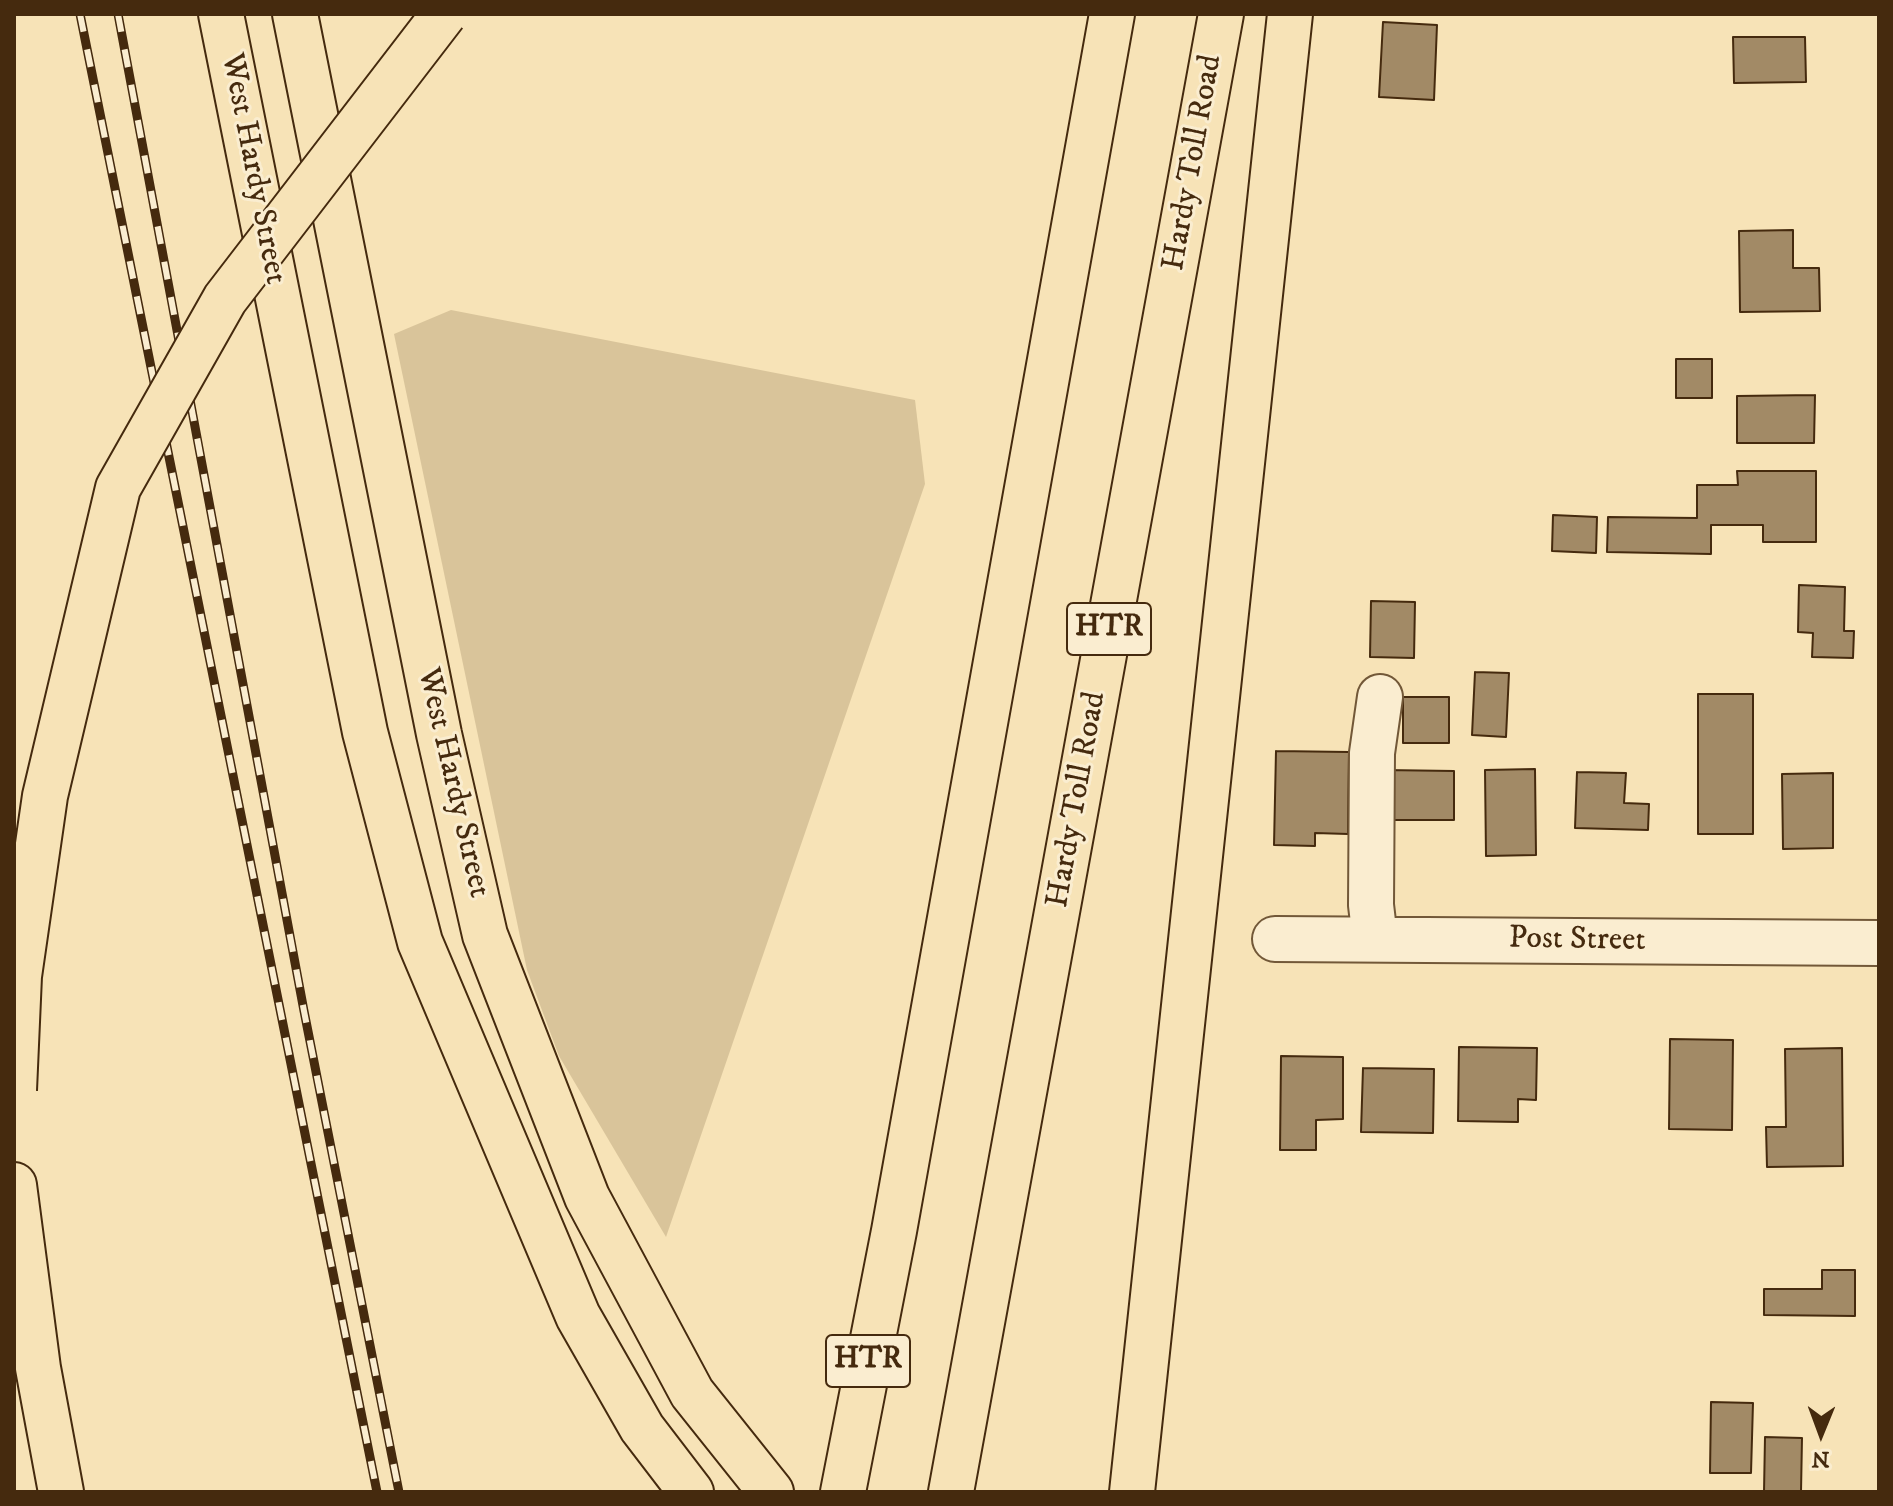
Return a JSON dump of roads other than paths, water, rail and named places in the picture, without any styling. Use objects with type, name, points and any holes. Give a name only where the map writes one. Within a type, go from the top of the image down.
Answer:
[{"type":"main road","name":"West Hardy Street","points":[[221,14],[365,732],[420,942],[578,1316],[642,1428],[691,1492]]},
{"type":"main road","name":"West Hardy Street","points":[[295,14],[439,734],[485,935],[587,1197],[692,1393],[771,1492]]},
{"type":"main road","points":[[14,1090],[19,976],[45,796],[118,488],[225,299],[444,14]]},
{"type":"main road","name":"HTR","points":[[843,1492],[894,1231],[1112,14]]},
{"type":"main road","name":"Hardy Toll Road","points":[[951,1492],[1221,14]]},
{"type":"main road","points":[[1132,1492],[1290,14]]},
{"type":"main road","points":[[14,1185],[38,1368],[61,1492]]},
{"type":"street","points":[[1375,939],[1371,905],[1372,753],[1380,697]]},
{"type":"street","name":"Post Street","points":[[1275,939],[1879,943]]},
{"type":"railway","points":[[80,14],[377,1492]]},
{"type":"railway","points":[[118,14],[304,1011],[399,1492]]}]
